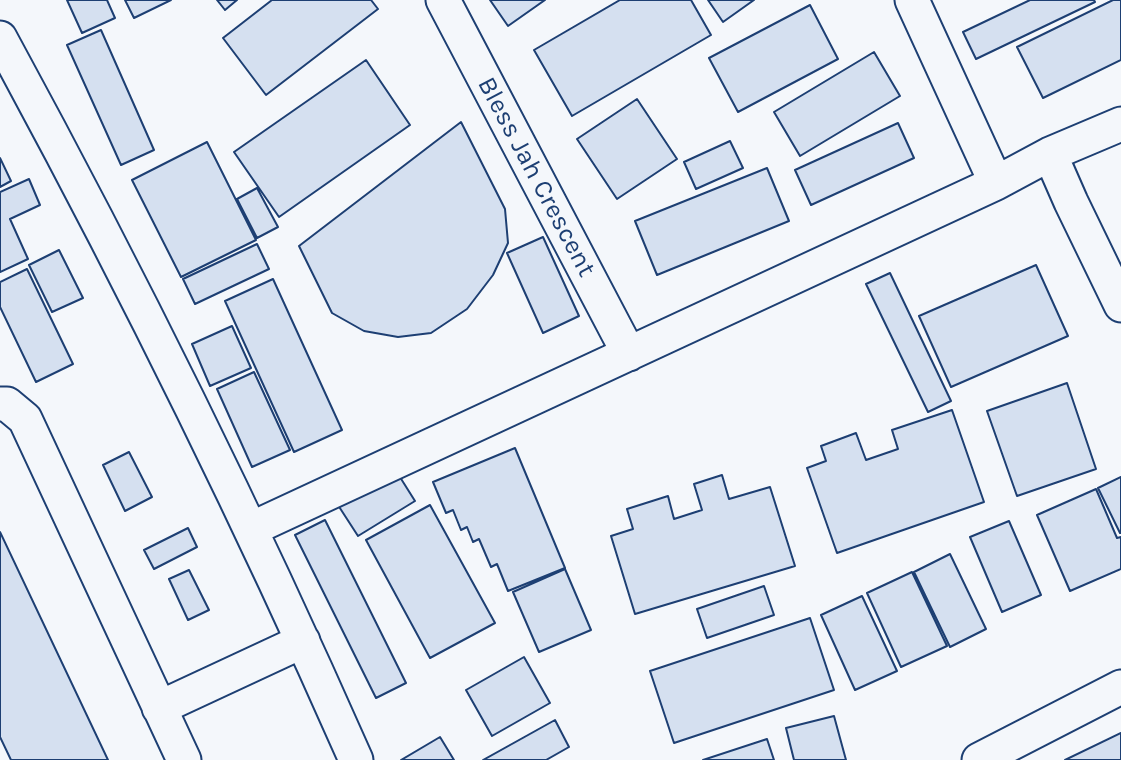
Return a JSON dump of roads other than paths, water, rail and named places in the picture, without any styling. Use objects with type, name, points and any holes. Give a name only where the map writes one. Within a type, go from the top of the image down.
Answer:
[{"type":"street","name":"Bless Jah Crescent","points":[[443,0],[629,354]]},
{"type":"street","points":[[912,0],[996,183]]},
{"type":"street","points":[[0,38],[64,155],[251,529],[356,760]]},
{"type":"street","points":[[251,529],[996,183],[1050,154],[1121,124]]},
{"type":"street","points":[[1050,154],[1070,202],[1121,305]]},
{"type":"street","points":[[2,399],[25,419],[184,760]]},
{"type":"street","points":[[159,708],[303,641]]},
{"type":"street","points":[[979,760],[1121,687]]}]
